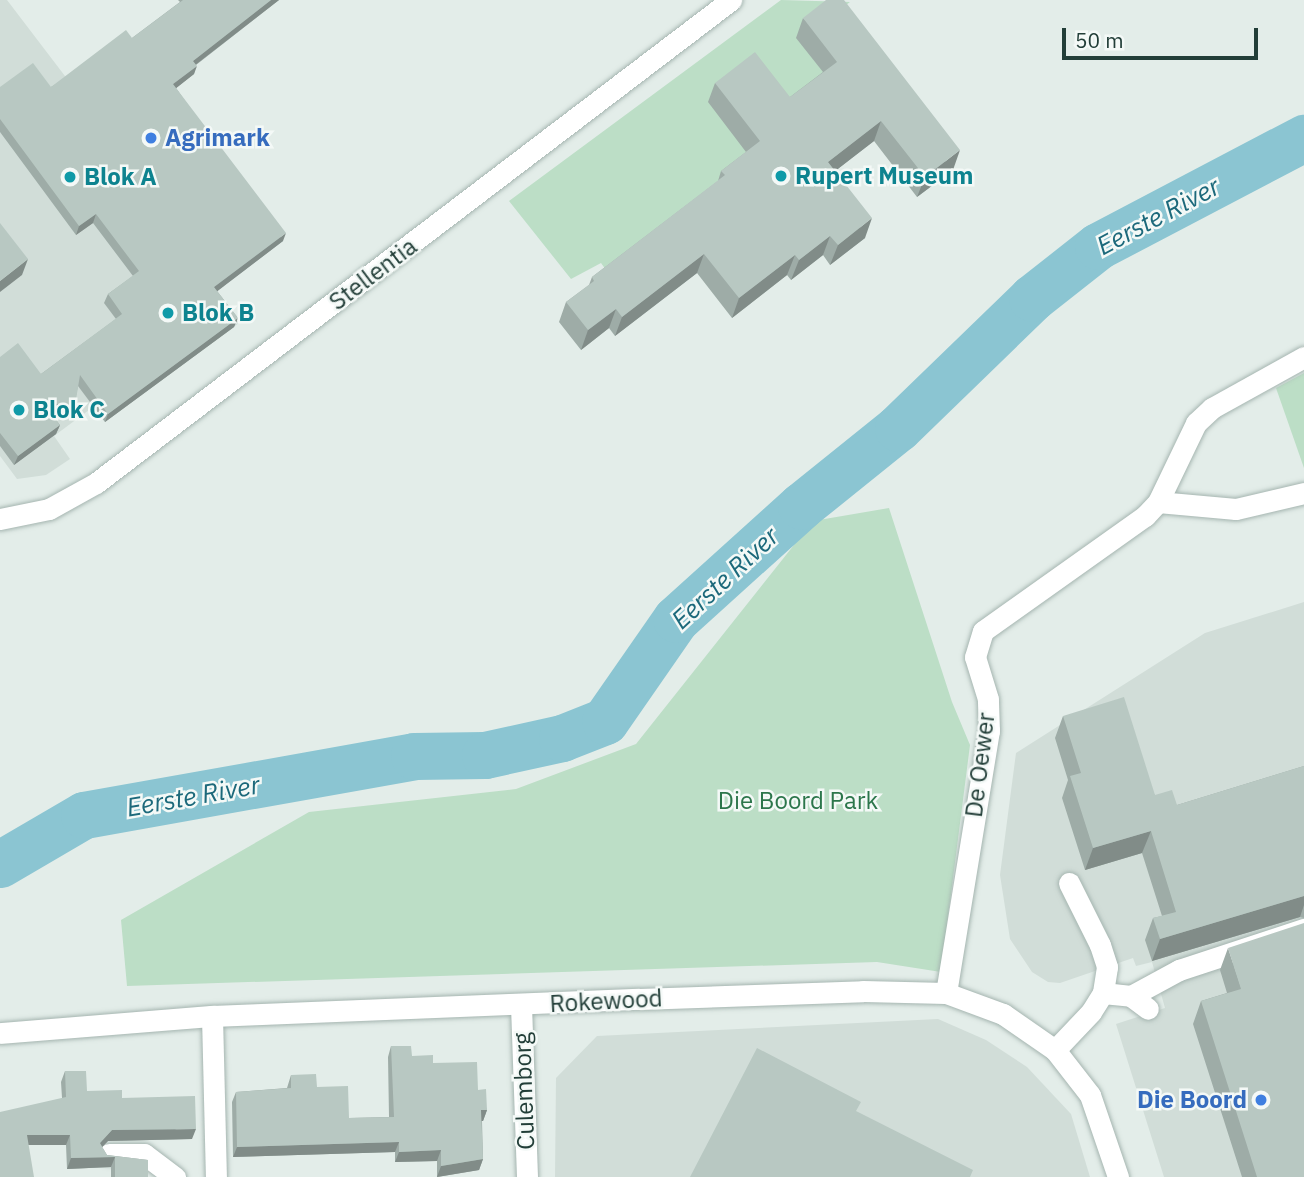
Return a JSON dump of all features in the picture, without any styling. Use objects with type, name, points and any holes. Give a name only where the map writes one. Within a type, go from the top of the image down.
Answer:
[{"type":"street","name":"Stellentia","points":[[0,519],[49,509],[96,483],[731,0]]},
{"type":"street","name":"De Oewer","points":[[946,993],[989,731],[976,644],[992,622],[1073,571],[1132,527],[1158,502],[1196,423],[1219,404],[1304,357]]},
{"type":"street","points":[[1158,502],[1236,509],[1304,493]]},
{"type":"street","points":[[1055,1050],[1091,1012],[1103,993],[1107,967],[1100,945],[1069,883]]},
{"type":"street","points":[[1103,993],[1139,1003],[1179,970],[1304,929]]},
{"type":"street","name":"Rokewood","points":[[0,1032],[212,1016],[849,992],[946,993],[1003,1014],[1055,1050],[1090,1095],[1118,1177]]},
{"type":"street","name":"Culemborg","points":[[521,1005],[527,1177]]},
{"type":"street","points":[[212,1016],[216,1177]]},
{"type":"street","points":[[109,1154],[144,1154],[175,1177]]},
{"type":"shaded area","points":[[0,0],[7,0],[68,80],[158,218],[239,323],[105,422],[93,407],[54,436],[70,459],[46,475],[17,479],[0,456]]},
{"type":"shaded area","points":[[1304,602],[1304,1177],[1164,1177],[1116,1024],[1165,1008],[1152,962],[1136,966],[1133,958],[1060,983],[1048,982],[1032,972],[1010,939],[1000,875],[1016,753],[1205,633]]},
{"type":"shaded area","points":[[938,1019],[986,1040],[1027,1067],[1071,1114],[1090,1177],[555,1177],[556,1078],[597,1036]]},
{"type":"green space","points":[[781,0],[850,2],[833,15],[830,81],[753,160],[611,277],[601,263],[571,279],[509,201]]},
{"type":"green space","points":[[1304,373],[1304,468],[1276,388]]},
{"type":"green space","name":"Die Boord Park","points":[[889,508],[952,702],[970,745],[941,972],[877,962],[127,986],[121,920],[309,812],[516,789],[636,744],[813,521]]},
{"type":"building","points":[[183,0],[271,0],[193,61],[197,66],[173,84],[286,233],[214,287],[238,318],[108,414],[80,375],[75,406],[42,402],[60,425],[18,456],[0,433],[0,357],[18,343],[41,374],[122,314],[108,294],[139,271],[96,214],[79,226],[0,119],[0,87],[33,63],[51,87],[126,30],[132,38]]},
{"type":"building","name":"Rupert Museum","points":[[826,0],[844,0],[960,150],[925,177],[881,121],[828,162],[872,218],[838,245],[830,236],[799,260],[795,255],[739,298],[704,254],[622,317],[616,309],[588,330],[566,302],[594,281],[592,277],[725,175],[721,171],[760,141],[715,83],[755,52],[790,97],[837,62],[803,18]]},
{"type":"building","points":[[0,223],[28,259],[0,281]]},
{"type":"building","points":[[1124,697],[1155,795],[1172,790],[1177,805],[1304,766],[1304,896],[1160,939],[1153,918],[1176,912],[1151,831],[1093,848],[1070,776],[1081,773],[1063,716]]},
{"type":"building","name":"Die Boord","points":[[1304,923],[1304,1177],[1257,1177],[1201,1001],[1241,989],[1228,948]]},
{"type":"building","points":[[391,1046],[411,1046],[412,1056],[433,1055],[433,1063],[477,1062],[478,1090],[486,1089],[487,1110],[481,1110],[483,1159],[441,1166],[441,1150],[399,1152],[399,1142],[237,1147],[236,1092],[291,1088],[291,1075],[316,1074],[317,1087],[348,1086],[349,1118],[394,1117]]},
{"type":"building","points":[[757,1048],[861,1102],[856,1111],[973,1170],[970,1177],[690,1177]]},
{"type":"building","points":[[65,1071],[86,1071],[87,1091],[122,1090],[122,1098],[195,1096],[196,1129],[112,1130],[100,1143],[107,1155],[148,1160],[148,1177],[115,1177],[115,1157],[71,1158],[70,1135],[27,1135],[34,1177],[0,1177],[0,1112],[66,1097]]},
{"type":"waterway","name":"Eerste River","points":[[0,864],[84,815],[414,756],[485,755],[562,738],[605,721],[676,619],[801,506],[898,428],[1032,298],[1098,246],[1304,138]]},
{"type":"place","name":"Agrimark","points":[[151,138]]},
{"type":"place","name":"Rupert Museum","points":[[781,176]]},
{"type":"place","name":"Blok A","points":[[70,177]]},
{"type":"place","name":"Blok B","points":[[168,313]]},
{"type":"place","name":"Blok C","points":[[19,410]]},
{"type":"place","name":"Die Boord","points":[[1261,1100]]}]
